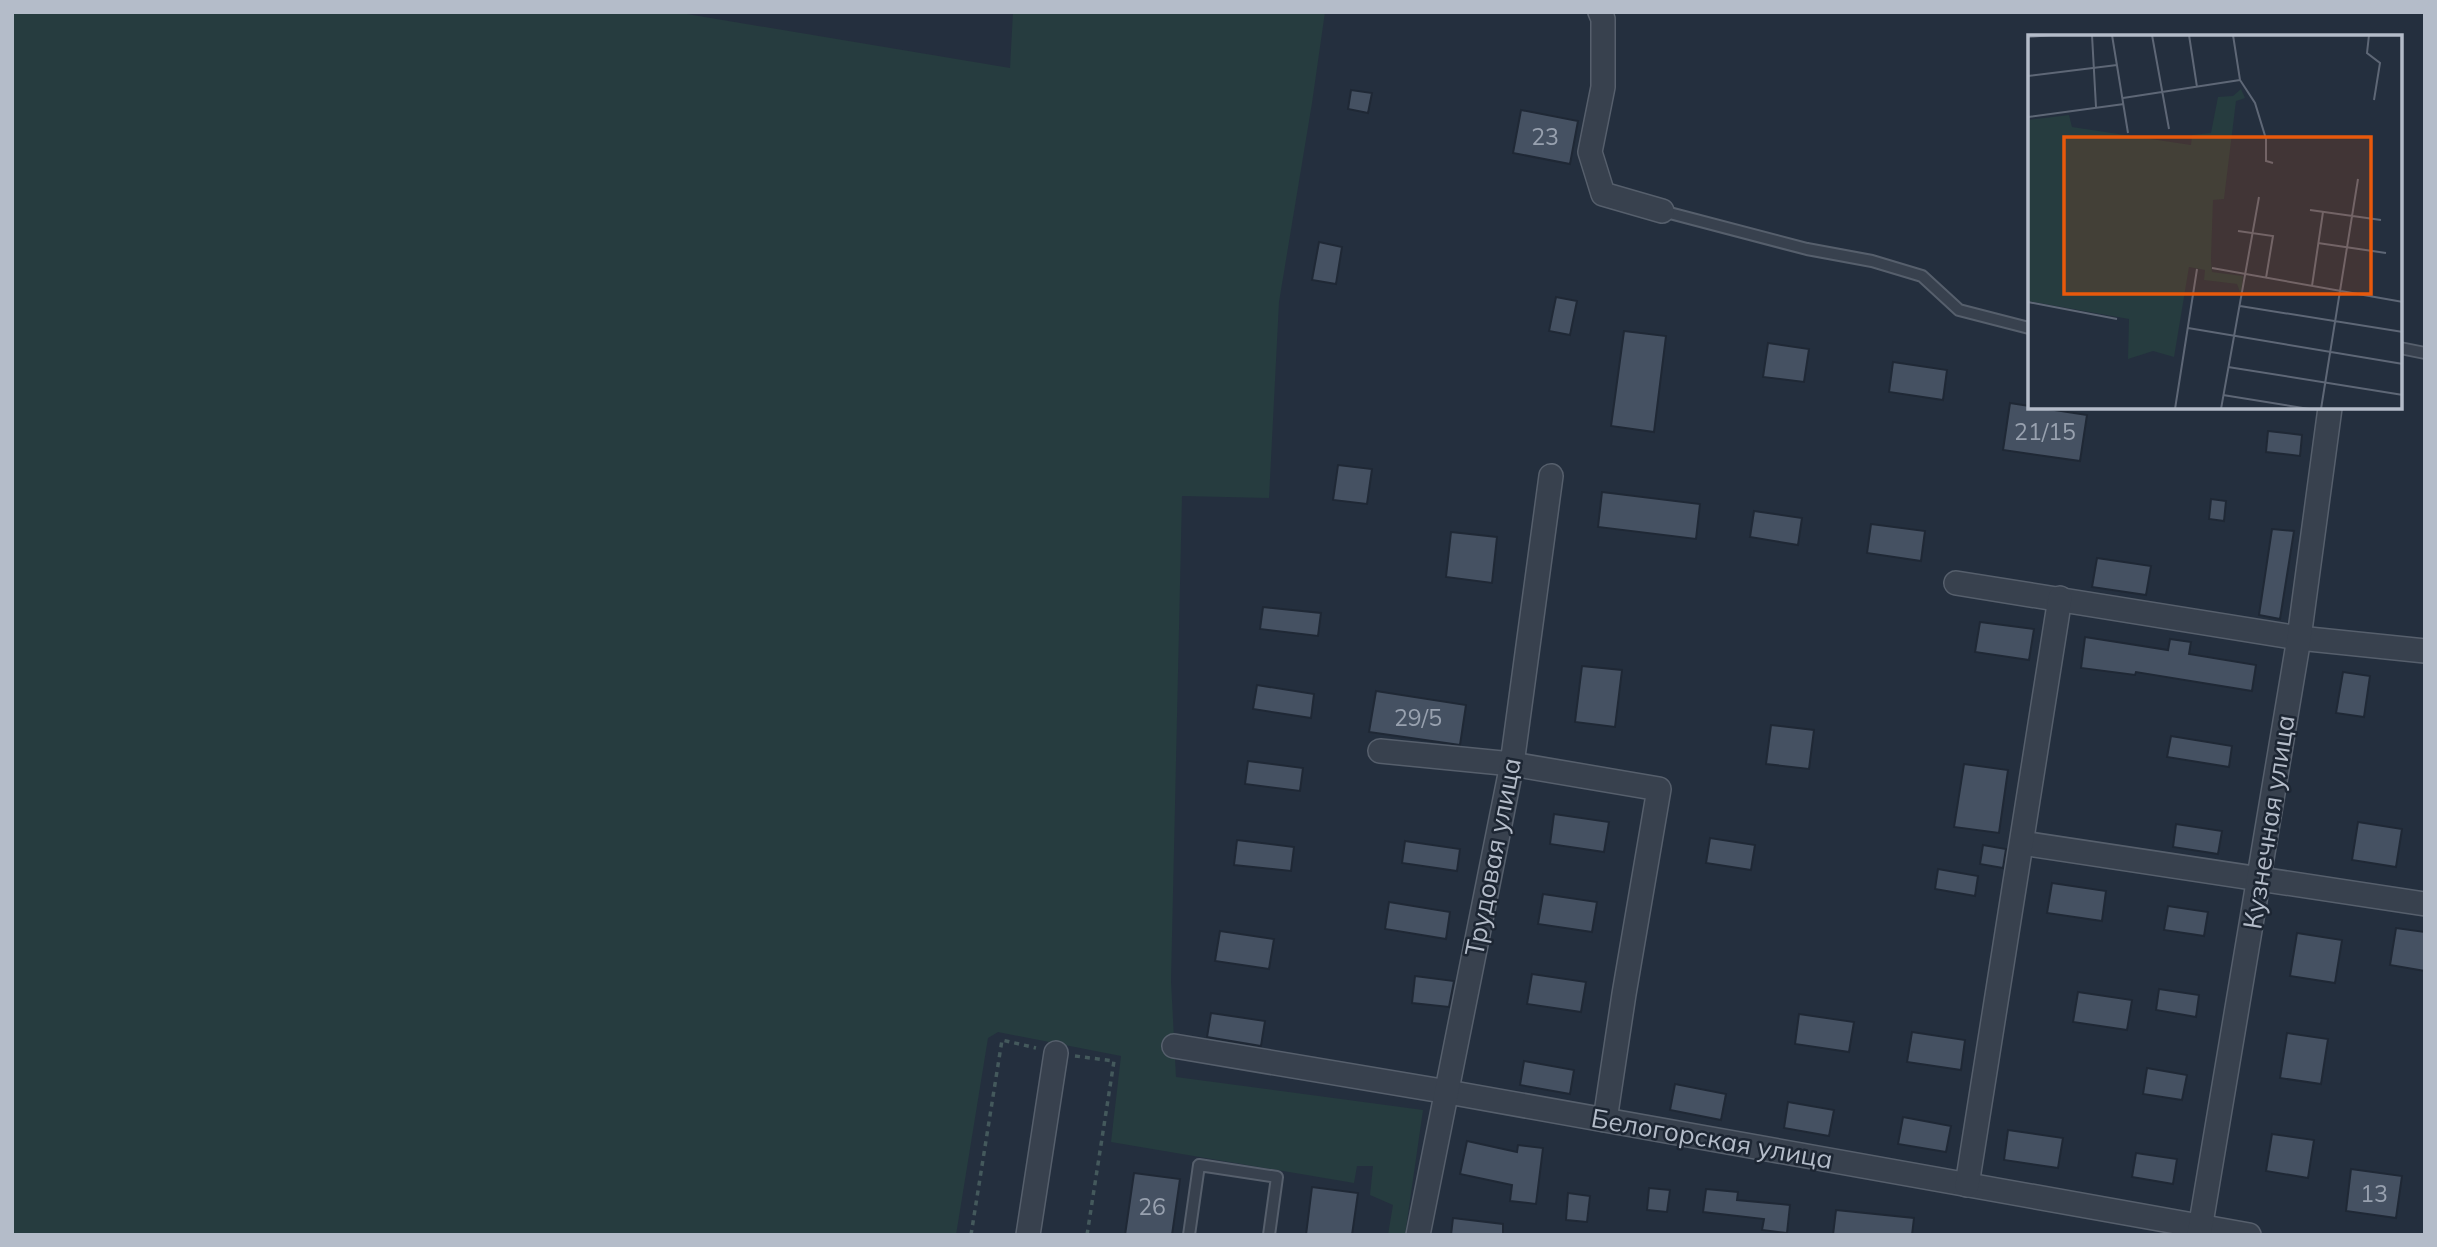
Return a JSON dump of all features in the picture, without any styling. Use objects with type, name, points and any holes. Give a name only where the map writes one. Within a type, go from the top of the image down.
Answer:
[{"type":"street","points":[[1600,12],[1603,19],[1603,86],[1590,152],[1599,184],[1603,194],[1662,211]]},
{"type":"street","name":"Кузнечная улица","points":[[2200,1230],[2299,638],[2330,410]]},
{"type":"street","name":"Трудовая улица","points":[[1418,1235],[1512,764],[1551,475]]},
{"type":"street","points":[[1956,583],[2299,638],[2425,652]]},
{"type":"street","points":[[1967,1185],[2060,598]]},
{"type":"street","points":[[1380,751],[1512,764],[1659,789],[1623,994],[1605,1120]]},
{"type":"street","points":[[2022,843],[2425,904]]},
{"type":"street","name":"Белогорская улица","points":[[1174,1046],[1605,1120],[2200,1230],[2249,1235]]},
{"type":"street","points":[[1028,1235],[1056,1053]]},
{"type":"lane","points":[[1662,211],[1807,249],[1872,261],[1922,276],[1959,310],[2028,328]]},
{"type":"lane","points":[[2402,348],[2425,352]]},
{"type":"lane","points":[[1189,1235],[1199,1166],[1277,1177],[1269,1235]]},
{"type":"green space","points":[[12,12],[675,12],[1010,68],[1013,12],[1325,12],[1279,302],[1269,498],[1182,496],[1171,981],[1176,1077],[1423,1110],[1405,1235],[1388,1235],[1393,1205],[1370,1195],[1373,1166],[1357,1166],[1354,1183],[1111,1142],[1121,1056],[998,1032],[988,1038],[956,1235],[12,1235]]},
{"type":"building","points":[[1351,90],[1372,93],[1368,113],[1348,109]]},
{"type":"building","points":[[1521,110],[1578,121],[1570,164],[1513,153]]},
{"type":"building","points":[[1319,242],[1342,247],[1336,284],[1312,280]]},
{"type":"building","points":[[1556,297],[1577,301],[1570,335],[1549,331]]},
{"type":"building","points":[[1624,331],[1666,336],[1654,432],[1611,426]]},
{"type":"building","points":[[1768,343],[1809,349],[1804,382],[1763,377]]},
{"type":"building","points":[[1893,362],[1947,370],[1943,400],[1889,392]]},
{"type":"building","points":[[2010,403],[2028,406],[2028,410],[2055,410],[2087,415],[2080,461],[2003,450]]},
{"type":"building","points":[[2268,431],[2302,435],[2300,456],[2266,452]]},
{"type":"building","points":[[1338,465],[1372,469],[1367,504],[1333,500]]},
{"type":"building","points":[[1602,492],[1700,504],[1696,539],[1598,527]]},
{"type":"building","points":[[2211,499],[2226,501],[2224,521],[2209,519]]},
{"type":"building","points":[[1754,511],[1802,518],[1798,545],[1750,537]]},
{"type":"building","points":[[1871,524],[1925,531],[1921,561],[1867,553]]},
{"type":"building","points":[[2272,529],[2294,531],[2280,619],[2259,615]]},
{"type":"building","points":[[1451,532],[1497,537],[1492,583],[1446,577]]},
{"type":"building","points":[[2097,558],[2151,566],[2146,595],[2092,587]]},
{"type":"building","points":[[1263,607],[1321,613],[1318,636],[1260,629]]},
{"type":"building","points":[[1980,622],[2034,629],[2029,660],[1975,652]]},
{"type":"building","points":[[2085,637],[2168,650],[2170,639],[2191,642],[2189,654],[2256,665],[2252,691],[2136,672],[2135,675],[2081,668]]},
{"type":"building","points":[[1582,666],[1622,670],[1615,727],[1575,722]]},
{"type":"building","points":[[2343,672],[2370,676],[2364,717],[2336,713]]},
{"type":"building","points":[[1257,685],[1314,694],[1311,718],[1253,709]]},
{"type":"building","points":[[1376,691],[1466,705],[1460,745],[1369,732]]},
{"type":"building","points":[[1771,725],[1814,730],[1809,769],[1766,764]]},
{"type":"building","points":[[2171,736],[2232,746],[2229,767],[2167,757]]},
{"type":"building","points":[[1248,761],[1303,768],[1300,791],[1245,784]]},
{"type":"building","points":[[1964,764],[2008,770],[1999,833],[1954,827]]},
{"type":"building","points":[[1554,814],[1609,822],[1604,852],[1550,844]]},
{"type":"building","points":[[2358,822],[2402,829],[2396,867],[2352,860]]},
{"type":"building","points":[[2176,824],[2222,831],[2218,854],[2173,847]]},
{"type":"building","points":[[1710,838],[1755,845],[1751,870],[1706,863]]},
{"type":"building","points":[[1237,840],[1294,847],[1291,871],[1234,865]]},
{"type":"building","points":[[1405,841],[1460,849],[1457,871],[1402,863]]},
{"type":"building","points":[[1983,845],[2006,849],[2003,868],[1980,864]]},
{"type":"building","points":[[1938,869],[1978,876],[1975,896],[1935,889]]},
{"type":"building","points":[[2052,883],[2106,891],[2102,921],[2047,913]]},
{"type":"building","points":[[1543,894],[1597,902],[1592,932],[1538,924]]},
{"type":"building","points":[[1389,902],[1450,912],[1446,939],[1385,929]]},
{"type":"building","points":[[2168,906],[2208,912],[2204,936],[2164,930]]},
{"type":"building","points":[[2396,928],[2425,932],[2425,971],[2390,965]]},
{"type":"building","points":[[1220,931],[1274,939],[1269,969],[1215,961]]},
{"type":"building","points":[[2297,933],[2342,940],[2335,983],[2290,976]]},
{"type":"building","points":[[1532,974],[1586,982],[1581,1012],[1527,1004]]},
{"type":"building","points":[[1415,976],[1454,981],[1449,1007],[1412,1003]]},
{"type":"building","points":[[2159,989],[2199,995],[2196,1017],[2156,1010]]},
{"type":"building","points":[[2078,992],[2132,1000],[2127,1030],[2073,1022]]},
{"type":"building","points":[[1211,1013],[1265,1021],[1261,1046],[1207,1037]]},
{"type":"building","points":[[1799,1014],[1854,1022],[1849,1052],[1795,1044]]},
{"type":"building","points":[[1912,1032],[1965,1040],[1961,1070],[1907,1062]]},
{"type":"building","points":[[2287,1033],[2328,1039],[2321,1084],[2280,1078]]},
{"type":"building","points":[[1524,1061],[1574,1070],[1570,1094],[1520,1085]]},
{"type":"building","points":[[2147,1068],[2187,1075],[2182,1100],[2143,1094]]},
{"type":"building","points":[[1675,1084],[1726,1094],[1721,1120],[1670,1110]]},
{"type":"building","points":[[1788,1102],[1834,1110],[1829,1136],[1784,1128]]},
{"type":"building","points":[[1903,1117],[1951,1126],[1946,1152],[1898,1144]]},
{"type":"building","points":[[2008,1130],[2063,1138],[2058,1168],[2004,1160]]},
{"type":"building","points":[[2272,1134],[2314,1140],[2308,1178],[2266,1171]]},
{"type":"building","points":[[1467,1141],[1517,1152],[1518,1145],[1543,1148],[1536,1204],[1510,1201],[1512,1185],[1460,1174]]},
{"type":"building","points":[[2136,1153],[2177,1159],[2173,1184],[2132,1177]]},
{"type":"building","points":[[2351,1169],[2402,1176],[2396,1218],[2346,1211]]},
{"type":"building","points":[[1134,1173],[1180,1179],[1172,1235],[1125,1235]]},
{"type":"building","points":[[1312,1187],[1358,1193],[1352,1235],[1306,1235]]},
{"type":"building","points":[[1649,1188],[1670,1190],[1667,1212],[1647,1210]]},
{"type":"building","points":[[1706,1189],[1738,1192],[1737,1200],[1790,1205],[1787,1233],[1762,1230],[1764,1219],[1703,1212]]},
{"type":"building","points":[[1568,1193],[1590,1196],[1587,1222],[1566,1220]]},
{"type":"building","points":[[1836,1210],[1914,1218],[1912,1235],[1833,1235]]},
{"type":"building","points":[[1453,1218],[1503,1224],[1503,1235],[1451,1235]]}]
